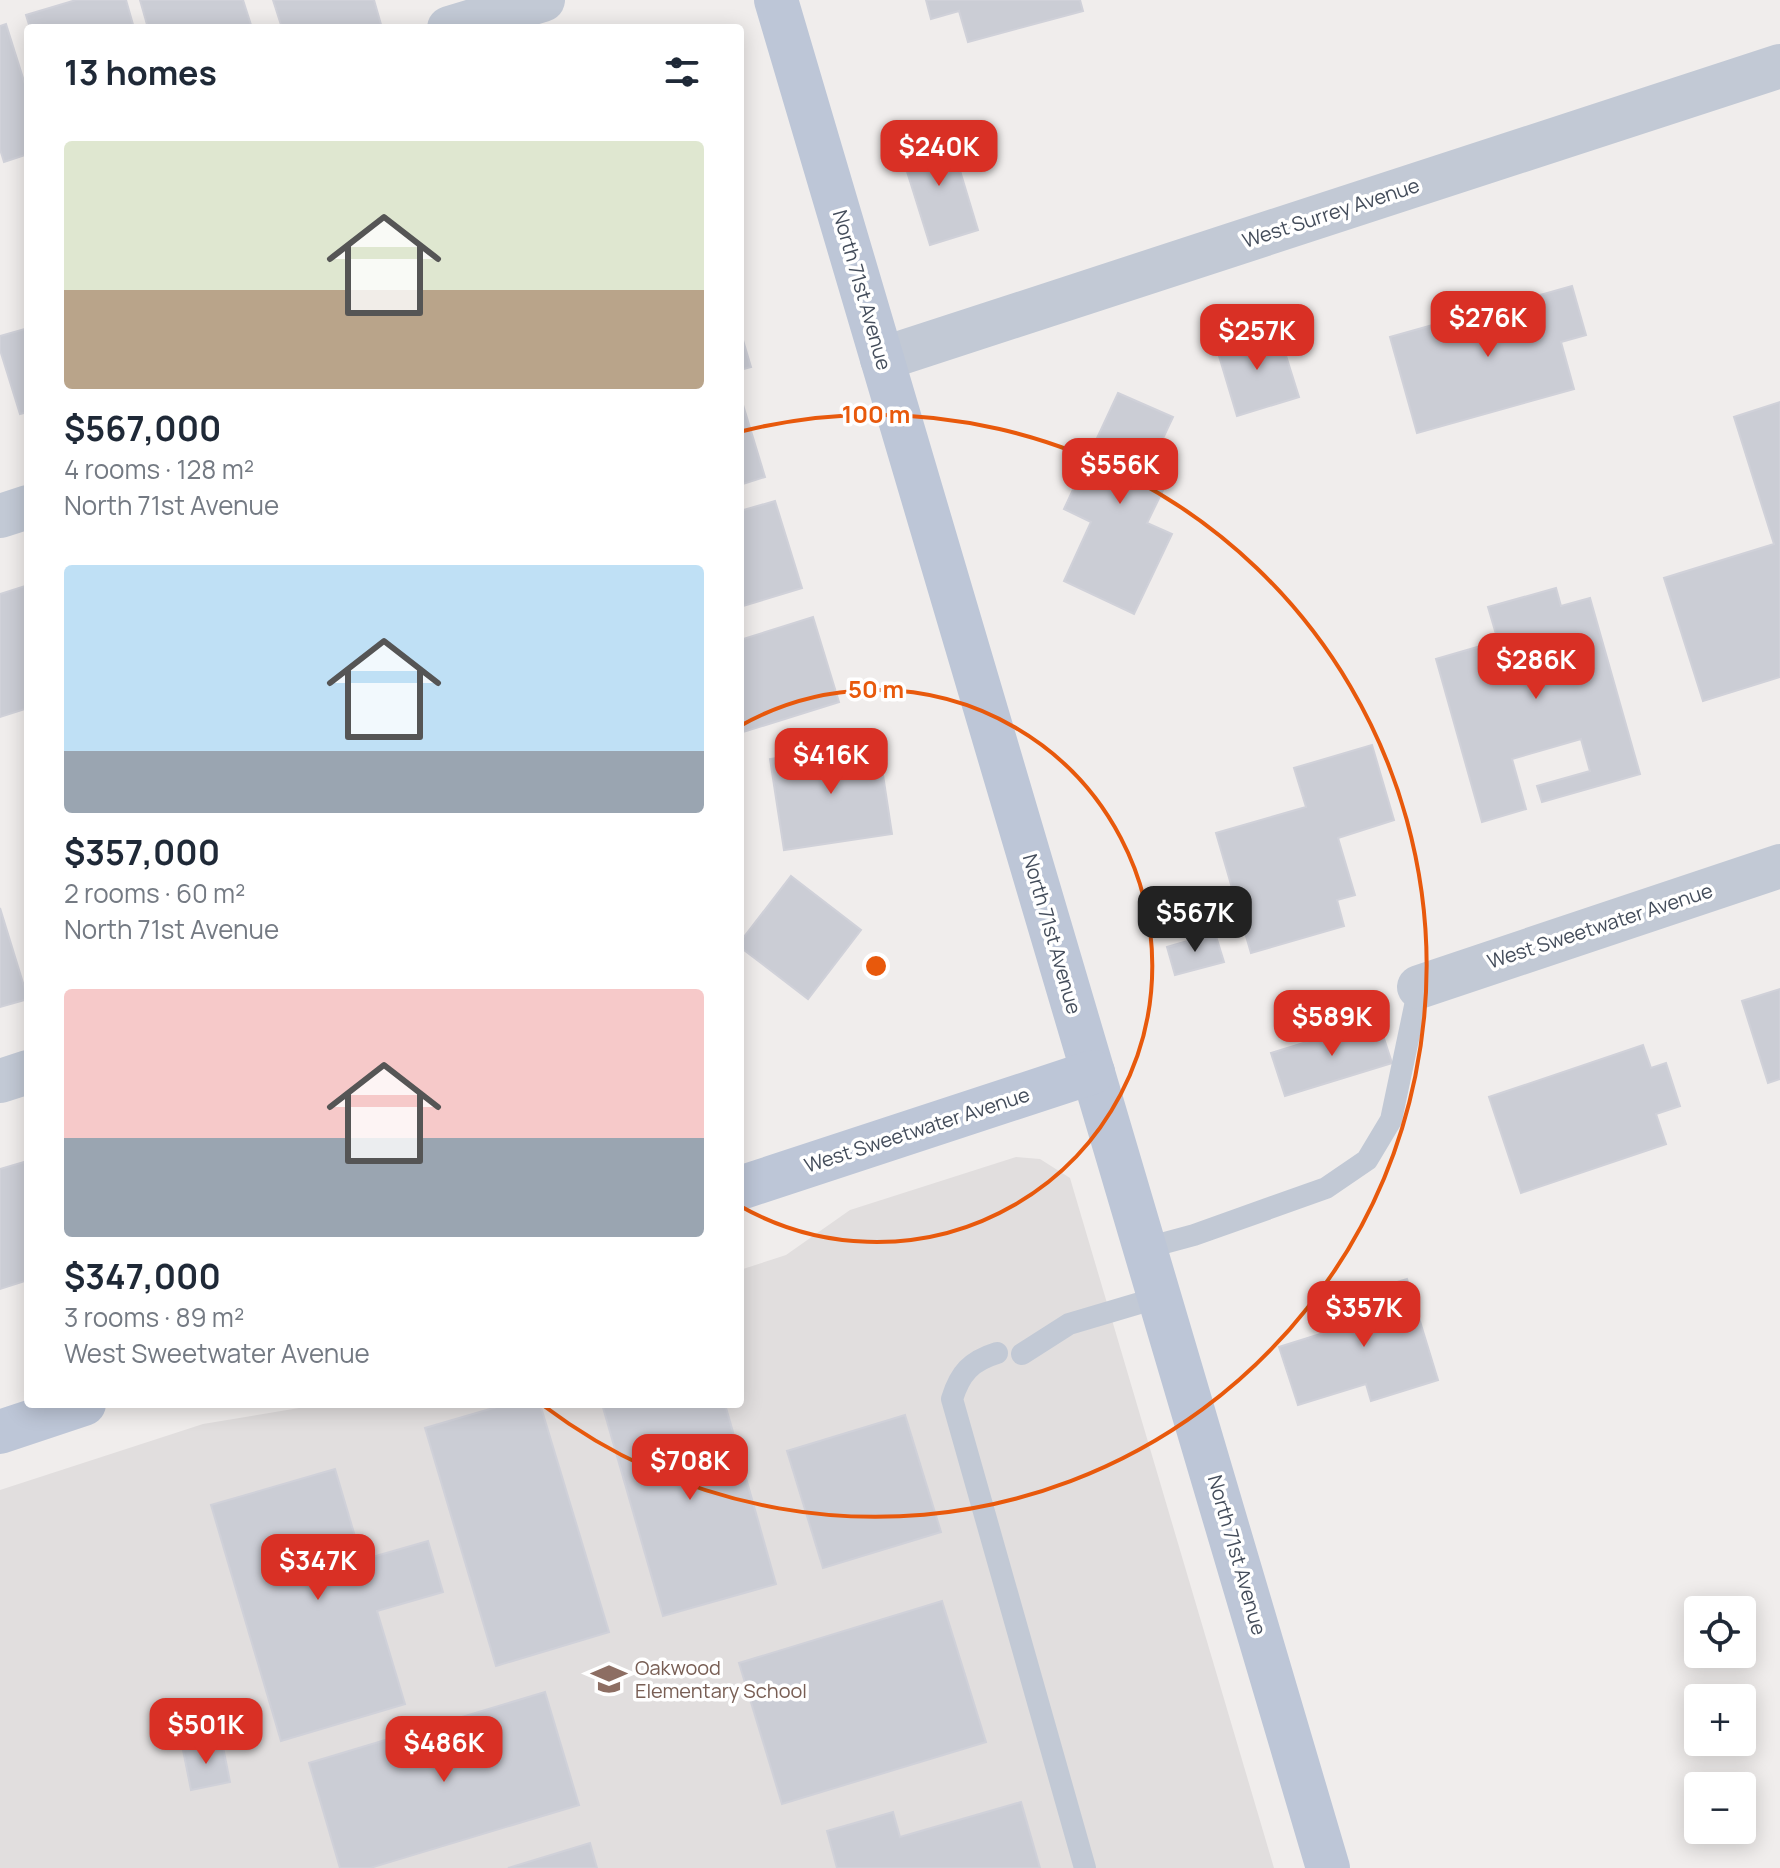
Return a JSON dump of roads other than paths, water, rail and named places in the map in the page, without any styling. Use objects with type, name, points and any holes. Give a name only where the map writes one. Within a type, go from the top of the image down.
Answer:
[{"type":"street","points":[[441,0],[448,24]]},
{"type":"street","points":[[462,24],[543,0]]},
{"type":"street","name":"North 71st Avenue","points":[[776,0],[1328,1868]]},
{"type":"street","name":"West Surrey Avenue","points":[[882,359],[1780,66]]},
{"type":"street","points":[[0,516],[24,508]]},
{"type":"street","name":"West Sweetwater Avenue","points":[[1419,987],[1780,866]]},
{"type":"street","name":"West Sweetwater Avenue","points":[[744,1187],[1093,1072]]},
{"type":"street","points":[[0,1081],[24,1073]]},
{"type":"street","points":[[0,1432],[72,1408]]},
{"type":"lane","points":[[1146,1248],[1194,1235],[1326,1188],[1367,1160],[1391,1120],[1419,987]]},
{"type":"lane","points":[[1022,1354],[1069,1324],[1160,1297]]},
{"type":"lane","points":[[997,1353],[977,1360],[959,1378],[952,1399],[1085,1868]]},
{"type":"place","name":"Oakwood Elementary School","points":[[609,1679]]}]
